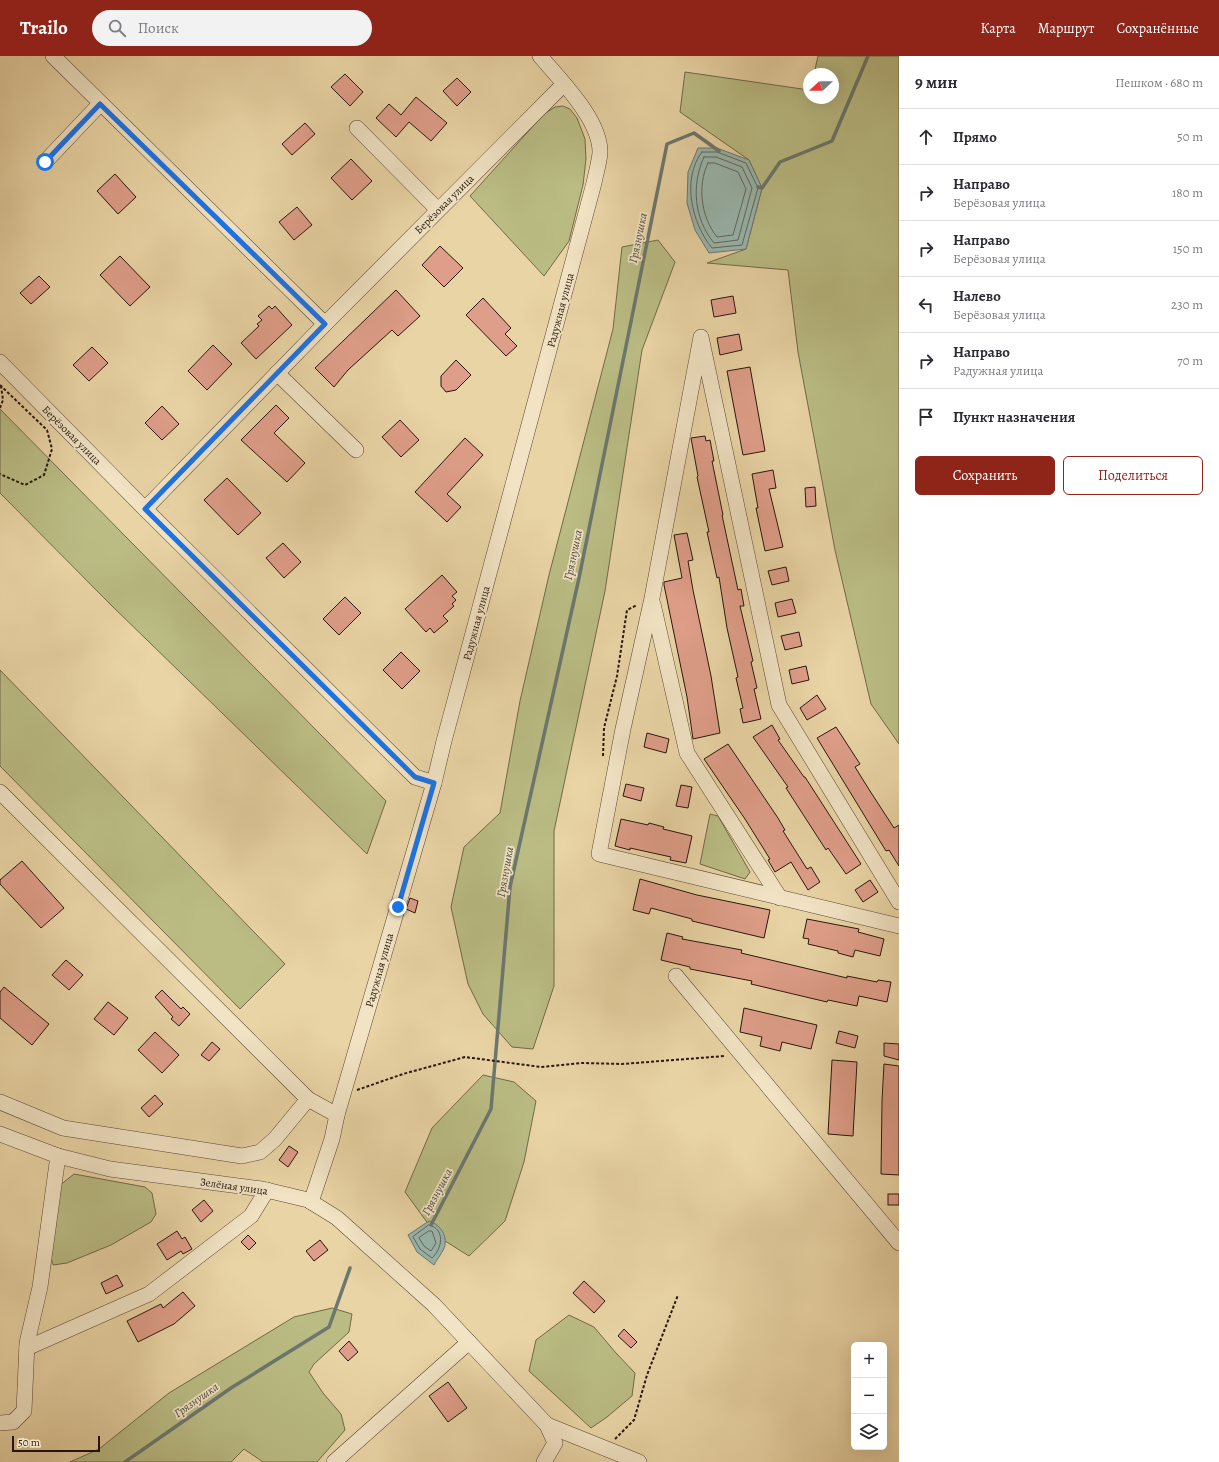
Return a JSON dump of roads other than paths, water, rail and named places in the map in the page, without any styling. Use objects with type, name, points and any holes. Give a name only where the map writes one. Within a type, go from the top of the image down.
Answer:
[{"type":"street","points":[[52,56],[325,324]]},
{"type":"street","name":"Радужная улица","points":[[311,1202],[332,1139],[337,1115],[434,783],[597,168],[600,152],[594,126],[578,100],[540,56]]},
{"type":"street","name":"Берёзовая улица","points":[[145,509],[325,324],[564,84]]},
{"type":"street","points":[[45,162],[100,104]]},
{"type":"street","points":[[357,128],[438,210]]},
{"type":"street","points":[[899,902],[779,705],[701,337],[651,601],[599,854],[899,926]]},
{"type":"street","name":"Берёзовая улица","points":[[0,362],[145,509],[415,777],[434,783]]},
{"type":"street","points":[[277,373],[356,450]]},
{"type":"street","points":[[651,601],[687,753],[780,898]]},
{"type":"street","points":[[0,792],[308,1099],[337,1115]]},
{"type":"street","points":[[676,976],[743,1054],[899,1243]]},
{"type":"street","points":[[0,1102],[63,1128],[242,1156],[260,1152],[275,1139],[308,1099]]},
{"type":"street","name":"Зелёная улица","points":[[0,1134],[58,1156],[110,1169],[267,1190],[311,1202],[337,1218],[434,1305],[546,1425]]},
{"type":"street","points":[[0,1423],[13,1422],[24,1411],[27,1348],[40,1287],[58,1156]]},
{"type":"street","points":[[27,1348],[149,1294],[251,1216],[267,1190]]},
{"type":"street","points":[[334,1462],[469,1342]]},
{"type":"street","points":[[546,1425],[639,1462]]},
{"type":"street","points":[[544,1462],[556,1444],[546,1425]]},
{"type":"water","points":[[698,148],[717,148],[749,160],[762,188],[746,249],[709,253],[695,230],[687,203],[688,172]]},
{"type":"water","points":[[429,1221],[436,1224],[442,1230],[445,1237],[445,1245],[434,1265],[417,1252],[408,1235]]},
{"type":"waterway","name":"Грязнушка","points":[[758,187],[762,188],[780,162],[832,141],[868,56]]},
{"type":"waterway","name":"Грязнушка","points":[[431,1225],[491,1109],[510,887],[579,578],[667,144],[694,133],[719,151]]},
{"type":"waterway","name":"Грязнушка","points":[[125,1462],[231,1388],[329,1327],[350,1268]]}]
